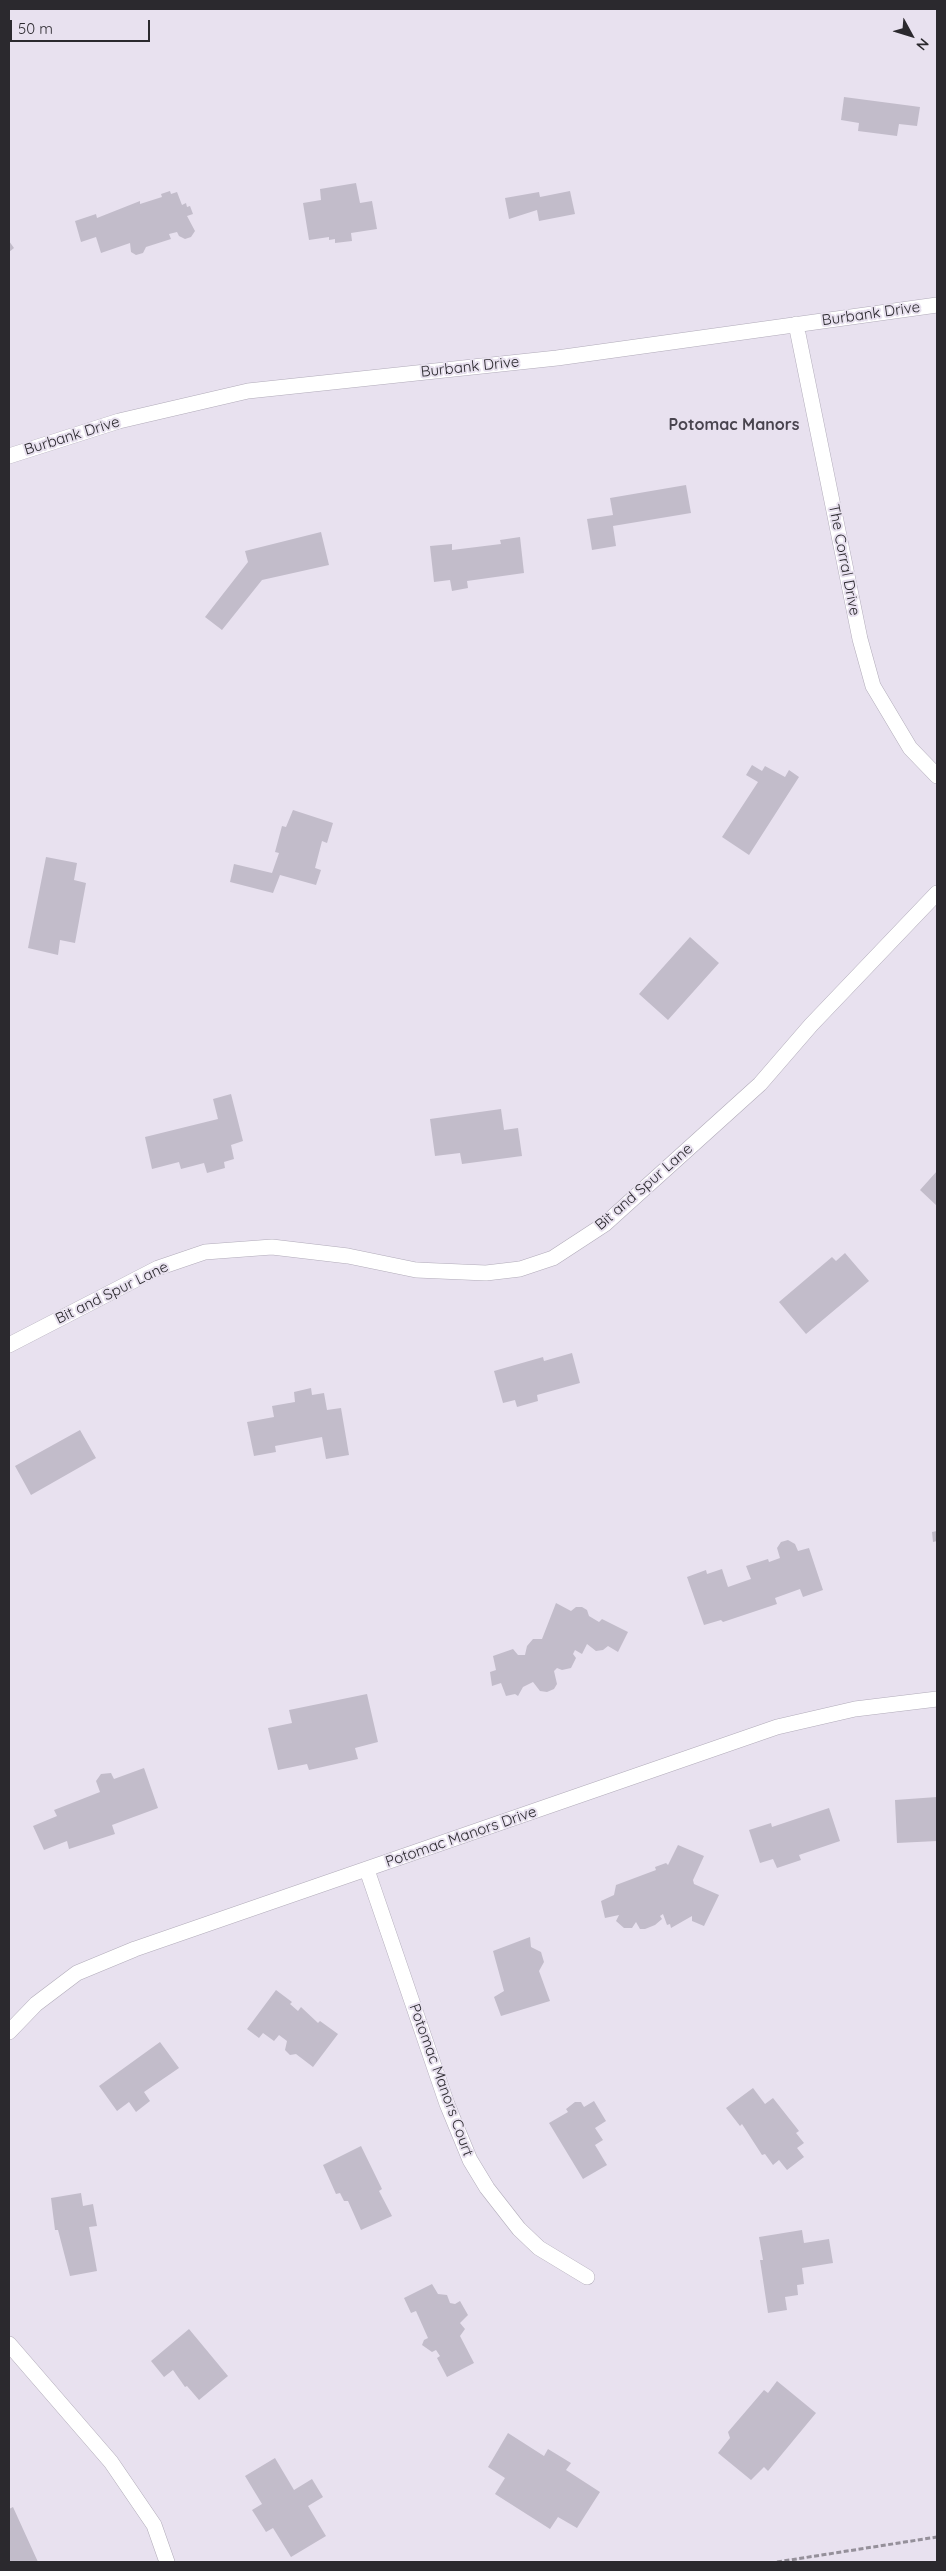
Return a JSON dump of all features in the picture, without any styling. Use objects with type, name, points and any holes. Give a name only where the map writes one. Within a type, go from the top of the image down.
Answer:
[{"type":"street","name":"Burbank Drive","points":[[9,456],[119,421],[248,391],[557,358],[937,305]]},
{"type":"street","name":"The Corral Drive","points":[[796,324],[860,639],[873,686],[910,748],[937,776]]},
{"type":"street","name":"Bit and Spur Lane","points":[[9,1345],[158,1268],[205,1252],[272,1247],[348,1256],[416,1270],[486,1273],[520,1269],[553,1258],[605,1224],[760,1084],[811,1025],[937,893]]},
{"type":"street","name":"Potomac Manors Drive","points":[[9,2032],[36,2004],[77,1973],[135,1949],[777,1727],[855,1709],[937,1699]]},
{"type":"street","name":"Potomac Manors Court","points":[[367,1870],[447,2104],[470,2160],[487,2188],[519,2229],[539,2248],[586,2277]]},
{"type":"street","points":[[9,2344],[111,2462],[154,2525],[167,2562]]},
{"type":"path","points":[[777,2562],[937,2538]]},
{"type":"building","points":[[844,97],[920,107],[917,126],[899,124],[897,136],[858,131],[859,123],[841,120]]},
{"type":"building","points":[[356,183],[360,203],[372,201],[377,229],[351,233],[352,241],[335,243],[335,239],[329,240],[329,237],[309,240],[303,203],[321,200],[320,189]]},
{"type":"building","points":[[170,191],[171,194],[177,192],[182,205],[186,203],[187,207],[190,206],[193,214],[187,216],[195,231],[191,237],[185,239],[179,236],[177,232],[169,234],[171,239],[146,247],[143,253],[136,255],[131,252],[130,243],[101,253],[96,237],[81,242],[75,221],[96,214],[97,218],[140,201],[140,204],[162,197],[161,194]]},
{"type":"building","points":[[570,191],[575,214],[539,221],[537,210],[509,219],[505,198],[539,192],[540,197]]},
{"type":"building","points":[[9,241],[14,248],[9,252]]},
{"type":"building","points":[[686,485],[691,513],[613,526],[616,546],[592,550],[587,519],[613,515],[610,498]]},
{"type":"building","points":[[321,532],[329,565],[262,580],[222,630],[205,617],[248,562],[245,551]]},
{"type":"building","points":[[520,537],[524,573],[467,581],[468,588],[452,591],[450,580],[434,582],[430,546],[452,544],[452,550],[501,544],[500,540]]},
{"type":"building","points":[[752,765],[762,771],[765,766],[785,777],[789,770],[799,777],[749,855],[722,837],[758,782],[746,775]]},
{"type":"building","points":[[293,810],[333,823],[327,843],[322,841],[315,868],[321,870],[316,885],[280,875],[273,893],[230,882],[234,864],[272,873],[279,853],[275,852],[282,826],[286,827]]},
{"type":"building","points":[[46,857],[77,863],[74,880],[86,883],[75,943],[60,940],[58,955],[28,948]]},
{"type":"building","points":[[690,937],[719,963],[668,1020],[639,994]]},
{"type":"building","points":[[231,1094],[243,1141],[231,1145],[234,1159],[224,1162],[225,1168],[207,1173],[204,1163],[181,1169],[179,1162],[152,1169],[145,1137],[218,1119],[213,1099]]},
{"type":"building","points":[[501,1109],[504,1130],[518,1128],[522,1156],[462,1164],[460,1153],[435,1156],[430,1119]]},
{"type":"building","points":[[937,1171],[937,1206],[920,1190]]},
{"type":"building","points":[[845,1253],[869,1281],[806,1334],[779,1302],[832,1257],[836,1261]]},
{"type":"building","points":[[572,1353],[580,1383],[537,1395],[538,1401],[517,1407],[515,1400],[503,1403],[494,1371],[543,1357],[544,1361]]},
{"type":"building","points":[[311,1388],[312,1395],[324,1393],[327,1410],[341,1408],[349,1455],[326,1459],[322,1437],[275,1446],[276,1452],[254,1456],[247,1422],[274,1417],[272,1406],[295,1402],[294,1392]]},
{"type":"building","points":[[80,1430],[96,1458],[31,1495],[15,1466]]},
{"type":"building","points":[[937,1531],[937,1541],[933,1542],[932,1532]]},
{"type":"building","points":[[788,1540],[795,1544],[798,1551],[809,1548],[823,1590],[803,1597],[800,1589],[775,1598],[777,1604],[723,1622],[721,1620],[704,1625],[687,1577],[706,1570],[707,1574],[722,1569],[728,1587],[751,1579],[746,1566],[768,1559],[769,1562],[780,1558],[777,1548],[781,1542]]},
{"type":"building","points":[[556,1603],[571,1611],[576,1607],[582,1607],[587,1610],[589,1616],[599,1622],[602,1619],[628,1632],[618,1652],[608,1646],[603,1650],[596,1651],[587,1644],[582,1654],[575,1650],[573,1654],[576,1658],[571,1668],[562,1670],[557,1668],[554,1671],[557,1684],[554,1689],[547,1692],[540,1691],[533,1682],[523,1687],[518,1696],[515,1694],[506,1696],[501,1683],[492,1686],[490,1672],[496,1670],[493,1656],[513,1649],[518,1655],[525,1655],[527,1646],[533,1639],[542,1639]]},
{"type":"building","points":[[367,1694],[378,1742],[355,1748],[358,1759],[309,1770],[307,1764],[278,1770],[268,1728],[292,1723],[289,1710]]},
{"type":"building","points":[[144,1768],[158,1808],[112,1825],[115,1834],[69,1849],[67,1841],[44,1850],[33,1826],[57,1816],[54,1810],[100,1792],[96,1781],[101,1774],[111,1773],[114,1779]]},
{"type":"building","points":[[937,1797],[937,1841],[897,1843],[895,1800]]},
{"type":"building","points":[[829,1808],[840,1841],[799,1855],[801,1860],[777,1868],[773,1859],[760,1863],[749,1830],[771,1823],[772,1827]]},
{"type":"building","points":[[678,1845],[704,1856],[693,1880],[694,1884],[719,1895],[704,1926],[692,1921],[692,1916],[671,1928],[670,1924],[667,1925],[663,1914],[660,1916],[662,1919],[655,1925],[645,1929],[640,1929],[636,1922],[632,1928],[624,1928],[616,1921],[619,1915],[605,1918],[601,1901],[614,1895],[616,1885],[656,1870],[655,1867],[666,1863],[668,1865]]},
{"type":"building","points":[[530,1937],[531,1947],[541,1952],[544,1962],[539,1971],[550,2001],[501,2016],[494,1997],[504,1991],[493,1951]]},
{"type":"building","points":[[276,1990],[292,2002],[290,2004],[298,2011],[301,2007],[318,2023],[320,2021],[338,2034],[313,2067],[296,2054],[290,2055],[285,2050],[287,2041],[279,2035],[274,2041],[263,2033],[259,2038],[247,2029]]},
{"type":"building","points":[[160,2042],[179,2068],[144,2092],[150,2101],[136,2112],[129,2102],[117,2111],[99,2086]]},
{"type":"building","points":[[753,2088],[765,2104],[773,2098],[799,2131],[796,2133],[804,2143],[797,2148],[804,2157],[787,2170],[779,2160],[773,2165],[765,2154],[762,2155],[742,2124],[740,2126],[726,2108]]},
{"type":"building","points":[[594,2101],[606,2121],[595,2128],[603,2140],[595,2145],[607,2165],[583,2179],[549,2123],[568,2112],[566,2109],[575,2102],[581,2102],[584,2107]]},
{"type":"building","points":[[361,2146],[382,2189],[379,2191],[392,2216],[361,2230],[348,2201],[344,2201],[340,2193],[336,2194],[323,2165]]},
{"type":"building","points":[[81,2193],[83,2206],[93,2204],[97,2226],[89,2227],[97,2271],[70,2276],[58,2230],[55,2230],[51,2198]]},
{"type":"building","points":[[802,2230],[804,2243],[829,2239],[833,2263],[802,2268],[804,2284],[797,2285],[798,2295],[785,2297],[787,2310],[768,2313],[760,2260],[763,2260],[759,2237]]},
{"type":"building","points":[[432,2284],[438,2294],[447,2295],[450,2303],[455,2304],[460,2301],[468,2315],[460,2323],[465,2329],[460,2336],[474,2363],[447,2377],[437,2358],[440,2356],[436,2350],[432,2352],[422,2345],[424,2340],[428,2338],[416,2311],[411,2313],[404,2298]]},
{"type":"building","points":[[189,2329],[228,2376],[199,2400],[187,2386],[185,2387],[173,2370],[164,2377],[151,2361]]},
{"type":"building","points":[[777,2381],[816,2413],[768,2471],[764,2467],[751,2480],[718,2453],[730,2438],[728,2432],[764,2390],[768,2393]]},
{"type":"building","points":[[508,2433],[544,2456],[548,2449],[571,2463],[566,2470],[600,2492],[577,2528],[558,2517],[550,2529],[495,2494],[505,2478],[488,2467]]},
{"type":"building","points":[[275,2458],[294,2490],[312,2479],[323,2497],[308,2506],[326,2536],[291,2557],[273,2528],[266,2532],[252,2510],[262,2504],[245,2476]]},
{"type":"building","points":[[13,2507],[38,2562],[9,2562],[9,2509]]},
{"type":"district","name":"Potomac Manors","points":[[734,425]]}]
